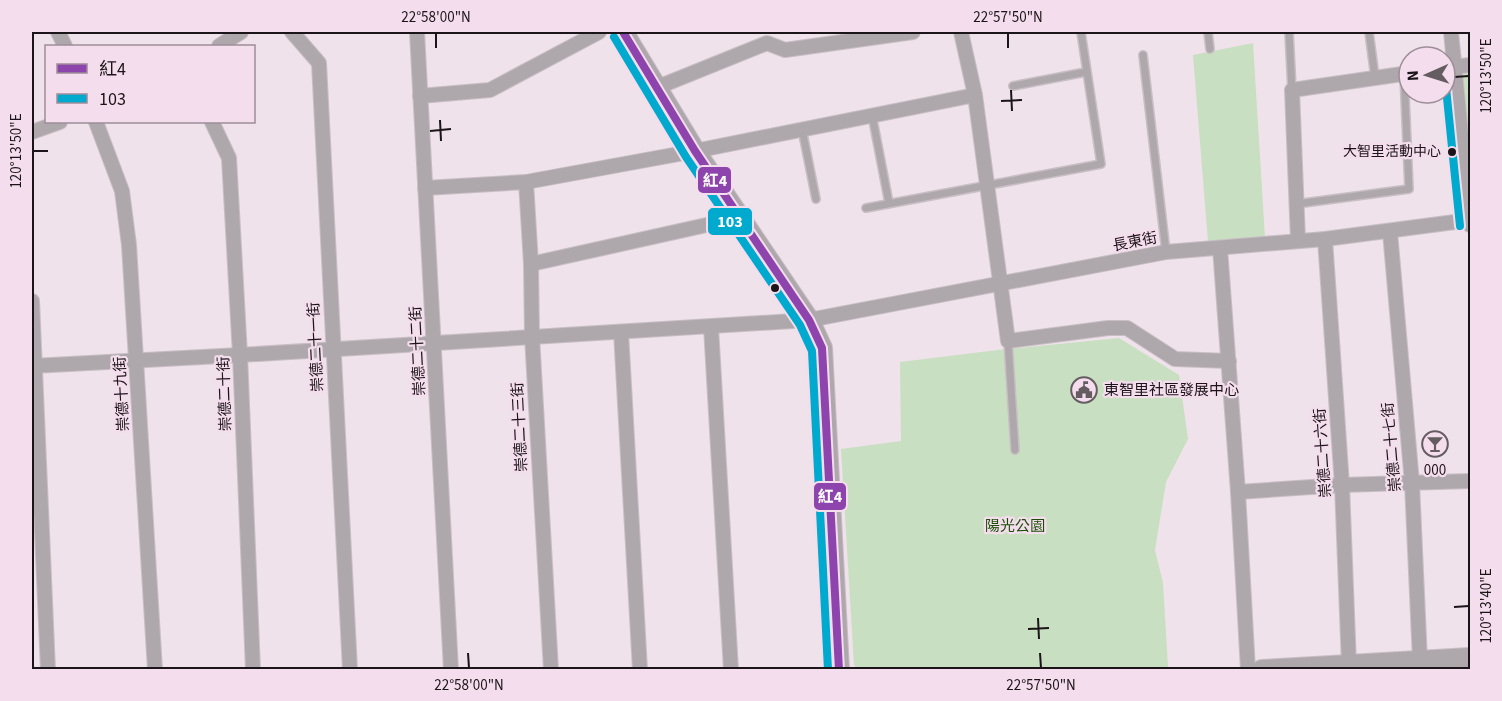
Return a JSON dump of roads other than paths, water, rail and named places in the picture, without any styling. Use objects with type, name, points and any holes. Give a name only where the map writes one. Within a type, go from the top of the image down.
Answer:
[{"type":"street","points":[[221,45],[241,32]]},
{"type":"street","name":"崇德二十一街","points":[[292,32],[319,63],[350,669]]},
{"type":"street","name":"崇德二十二街","points":[[417,32],[451,669]]},
{"type":"street","points":[[420,96],[490,90],[599,32]]},
{"type":"street","points":[[623,32],[738,218],[809,320],[822,348],[839,669]]},
{"type":"street","points":[[658,87],[767,43],[785,50],[913,32]]},
{"type":"street","points":[[961,32],[975,96],[1008,341],[1108,328],[1127,328],[1175,359],[1229,361]]},
{"type":"street","points":[[1298,240],[1292,90],[1397,74]]},
{"type":"street","points":[[425,188],[526,182],[975,96]]},
{"type":"street","points":[[1455,105],[1470,225]]},
{"type":"street","points":[[32,132],[57,123]]},
{"type":"street","name":"崇德十九街","points":[[96,123],[122,191],[129,245],[155,669]]},
{"type":"street","name":"崇德二十街","points":[[212,123],[229,158],[253,669]]},
{"type":"street","name":"崇德二十三街","points":[[526,182],[550,669]]},
{"type":"street","points":[[531,264],[738,218]]},
{"type":"street","name":"長東街","points":[[33,366],[809,320],[1166,252],[1325,239],[1470,220]]},
{"type":"street","name":"崇德二十七街","points":[[1390,232],[1412,483],[1420,660]]},
{"type":"street","name":"崇德二十六街","points":[[1325,239],[1342,485],[1349,665]]},
{"type":"street","points":[[1220,248],[1248,669]]},
{"type":"street","points":[[32,301],[33,366],[48,669]]},
{"type":"street","points":[[711,327],[730,669]]},
{"type":"street","points":[[621,332],[640,669]]},
{"type":"street","points":[[1238,492],[1342,485],[1470,481]]},
{"type":"street","points":[[1262,669],[1470,658]]},
{"type":"lane","points":[[866,208],[988,187],[1101,164],[1081,32]]},
{"type":"lane","points":[[1208,32],[1210,49]]},
{"type":"lane","points":[[1289,32],[1292,90]]},
{"type":"lane","points":[[1369,32],[1375,77]]},
{"type":"lane","points":[[1143,55],[1166,252]]},
{"type":"lane","points":[[1013,86],[1086,72]]},
{"type":"lane","points":[[1296,204],[1409,189],[1407,105]]},
{"type":"lane","points":[[873,115],[890,204]]},
{"type":"lane","points":[[802,129],[816,199]]},
{"type":"lane","points":[[1008,341],[1016,450]]},
{"type":"place","name":"大智里活動中心","points":[[1452,152]]},
{"type":"place","name":"東智里社區發展中心","points":[[1084,390]]},
{"type":"place","name":"000","points":[[1435,444]]},
{"type":"park label","name":"陽光公園","points":[[1015,526]]}]
